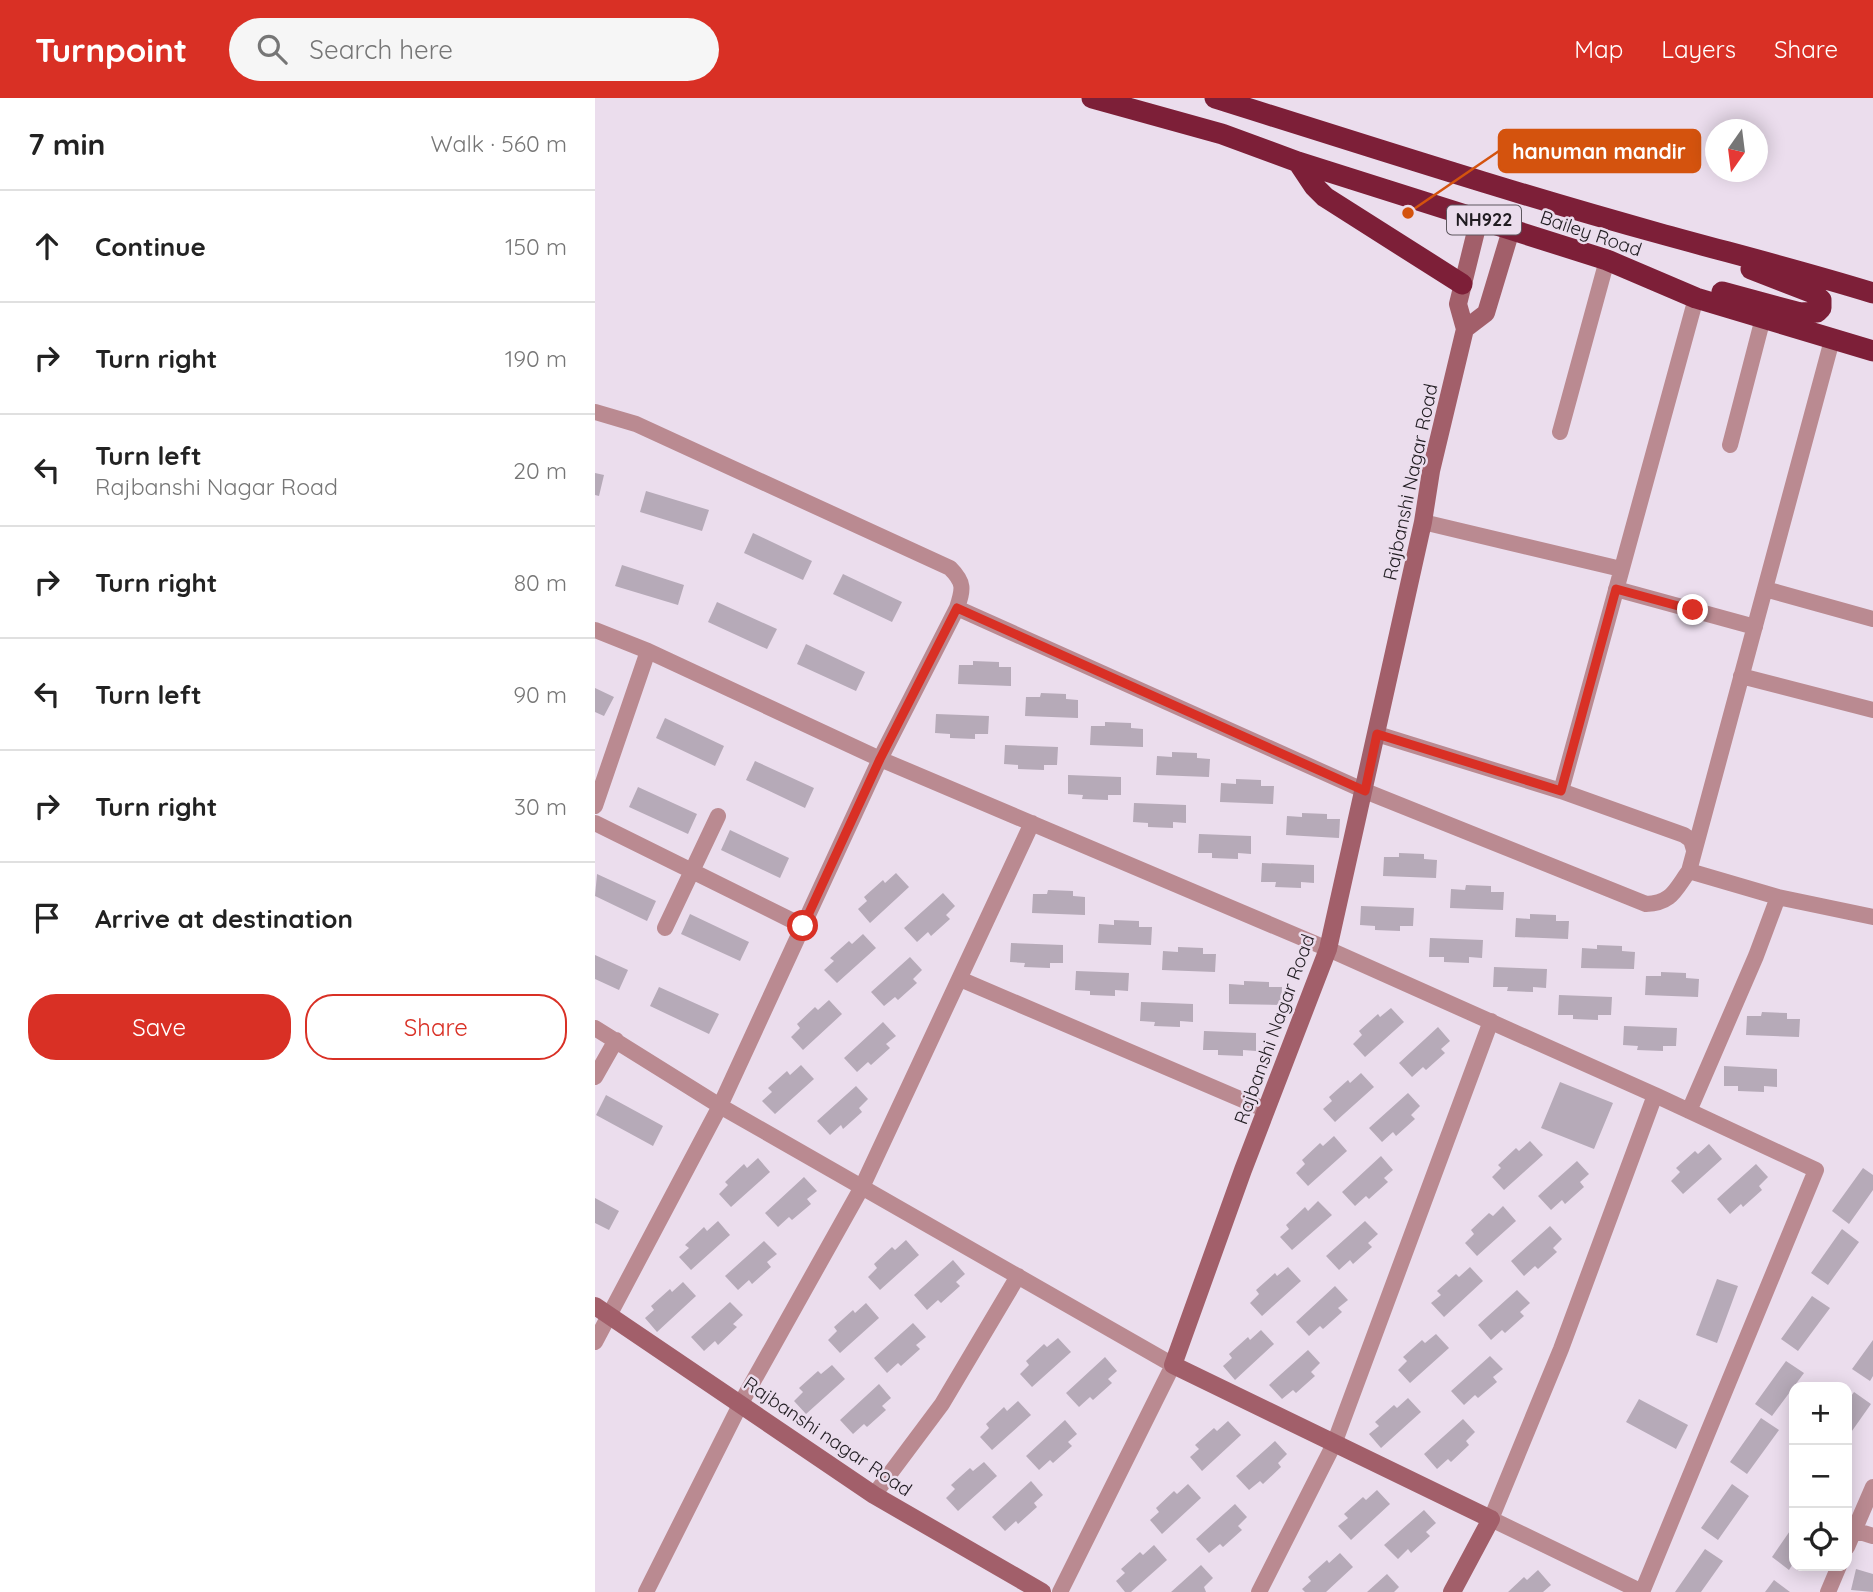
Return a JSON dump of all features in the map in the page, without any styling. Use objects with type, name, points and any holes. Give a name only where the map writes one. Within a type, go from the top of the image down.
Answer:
[{"type":"highway","name":"Bailey Road","points":[[1092,98],[1222,134],[1297,162],[1613,262],[1696,298],[1873,351]]},
{"type":"highway","name":"Bailey Road","points":[[1215,98],[1453,173],[1873,293]]},
{"type":"highway","points":[[1297,162],[1325,197],[1462,284]]},
{"type":"highway","points":[[1613,262],[1800,313],[1817,312],[1821,308],[1821,300],[1813,293],[1658,233]]},
{"type":"street","name":"Rajbanshi Nagar Road","points":[[1173,1365],[1328,949],[1423,522],[1431,471],[1465,329],[1458,304],[1479,219]]},
{"type":"street","points":[[1465,329],[1486,313],[1511,230]]},
{"type":"street","points":[[1560,432],[1613,262]]},
{"type":"street","points":[[1561,791],[1696,298]]},
{"type":"street","points":[[1730,445],[1763,318]]},
{"type":"street","points":[[957,608],[1365,791],[1646,904],[1659,904],[1667,900],[1689,871],[1832,340]]},
{"type":"street","points":[[595,412],[636,424],[950,568],[959,578],[962,590],[957,608],[880,759],[720,1106],[602,1310],[595,1342]]},
{"type":"street","points":[[1423,522],[1621,569]]},
{"type":"street","points":[[1616,589],[1755,627]]},
{"type":"street","points":[[1765,589],[1873,619]]},
{"type":"street","points":[[595,630],[648,651],[880,759],[1491,1021],[1816,1170],[1642,1592],[1173,1365],[720,1106],[595,1028]]},
{"type":"street","points":[[595,806],[648,651]]},
{"type":"street","points":[[1741,676],[1873,710]]},
{"type":"street","points":[[1377,734],[1561,791],[1684,835],[1691,840],[1694,850]]},
{"type":"street","points":[[665,929],[718,816]]},
{"type":"street","points":[[595,823],[803,926]]},
{"type":"street","points":[[646,1592],[741,1403],[862,1187],[1033,823]]},
{"type":"street","points":[[1689,871],[1779,897],[1873,915]]},
{"type":"street","points":[[1689,1111],[1779,897]]},
{"type":"street","points":[[960,979],[1266,1110]]},
{"type":"street","points":[[1259,1592],[1334,1444],[1491,1021]]},
{"type":"street","points":[[595,1077],[616,1040]]},
{"type":"street","points":[[1452,1592],[1491,1519],[1561,1349],[1655,1094]]},
{"type":"street","points":[[874,1495],[942,1404],[1018,1276]]},
{"type":"street","name":"Rajbanshi nagar Road","points":[[602,1310],[874,1495],[1042,1592]]},
{"type":"street","points":[[1060,1592],[1173,1365]]},
{"type":"street","points":[[1852,1535],[1873,1487]]},
{"type":"street","points":[[1854,1530],[1873,1536]]},
{"type":"street","points":[[1828,1592],[1837,1571]]},
{"type":"building","points":[[595,473],[604,475],[599,496],[595,495]]},
{"type":"building","points":[[646,491],[709,510],[702,531],[640,512]]},
{"type":"building","points":[[753,533],[812,561],[803,580],[744,553]]},
{"type":"building","points":[[622,565],[684,585],[678,605],[615,586]]},
{"type":"building","points":[[843,574],[902,602],[892,622],[833,594]]},
{"type":"building","points":[[717,602],[777,629],[767,649],[708,622]]},
{"type":"building","points":[[806,644],[865,672],[856,691],[797,664]]},
{"type":"building","points":[[973,661],[999,662],[999,667],[1011,667],[1011,686],[958,684],[959,665],[973,665]]},
{"type":"building","points":[[595,688],[614,697],[604,716],[595,712]]},
{"type":"building","points":[[1041,693],[1066,694],[1066,699],[1078,700],[1078,718],[1025,716],[1026,697],[1040,697]]},
{"type":"building","points":[[936,714],[989,716],[988,734],[975,734],[975,739],[950,738],[950,734],[935,733]]},
{"type":"building","points":[[665,718],[724,746],[715,766],[656,738]]},
{"type":"building","points":[[1105,722],[1131,723],[1131,728],[1143,729],[1143,747],[1090,745],[1091,726],[1105,726]]},
{"type":"building","points":[[1005,745],[1058,747],[1057,765],[1044,765],[1044,770],[1018,769],[1018,765],[1004,764]]},
{"type":"building","points":[[1172,752],[1197,753],[1197,758],[1210,759],[1209,777],[1156,775],[1157,756],[1172,757]]},
{"type":"building","points":[[755,761],[814,788],[805,808],[746,780]]},
{"type":"building","points":[[1068,775],[1121,777],[1121,795],[1108,795],[1108,800],[1082,799],[1083,795],[1068,794]]},
{"type":"building","points":[[1236,779],[1261,780],[1261,786],[1274,786],[1273,804],[1220,802],[1221,783],[1236,784]]},
{"type":"building","points":[[638,787],[697,814],[688,834],[629,807]]},
{"type":"building","points":[[1134,803],[1186,805],[1186,823],[1173,822],[1173,828],[1148,827],[1148,823],[1133,822]]},
{"type":"building","points":[[1302,813],[1327,814],[1327,819],[1340,819],[1339,838],[1286,835],[1287,816],[1302,817]]},
{"type":"building","points":[[730,830],[789,858],[780,878],[721,850]]},
{"type":"building","points":[[1199,834],[1251,836],[1251,854],[1238,853],[1238,859],[1212,858],[1212,853],[1198,853]]},
{"type":"building","points":[[1399,853],[1424,854],[1424,859],[1437,860],[1436,878],[1383,876],[1384,857],[1399,857]]},
{"type":"building","points":[[1262,863],[1314,865],[1314,883],[1301,882],[1301,888],[1275,887],[1276,882],[1261,882]]},
{"type":"building","points":[[896,873],[909,887],[870,923],[858,909],[867,901],[864,897],[883,880],[885,883]]},
{"type":"building","points":[[597,874],[656,901],[647,921],[595,896]]},
{"type":"building","points":[[1466,885],[1491,886],[1491,892],[1504,892],[1503,910],[1450,908],[1451,889],[1465,890]]},
{"type":"building","points":[[1048,890],[1073,891],[1073,896],[1085,897],[1085,915],[1032,913],[1033,894],[1047,894]]},
{"type":"building","points":[[943,893],[955,906],[946,915],[950,919],[931,936],[928,932],[917,942],[904,928]]},
{"type":"building","points":[[1361,906],[1414,908],[1413,926],[1400,926],[1400,931],[1375,930],[1375,926],[1360,925]]},
{"type":"building","points":[[690,914],[749,942],[740,961],[681,934]]},
{"type":"building","points":[[1530,914],[1556,915],[1556,921],[1569,921],[1568,939],[1515,937],[1516,918],[1530,919]]},
{"type":"building","points":[[1114,920],[1139,921],[1139,927],[1152,927],[1151,945],[1098,943],[1099,924],[1114,925]]},
{"type":"building","points":[[863,934],[876,948],[837,983],[824,970],[834,961],[830,958],[849,941],[852,944]]},
{"type":"building","points":[[1430,938],[1483,940],[1482,958],[1469,957],[1469,963],[1444,962],[1444,957],[1429,957]]},
{"type":"building","points":[[1011,943],[1063,945],[1063,963],[1050,963],[1050,968],[1024,967],[1025,963],[1010,962]]},
{"type":"building","points":[[1597,945],[1622,946],[1622,951],[1635,952],[1634,969],[1581,968],[1582,948],[1597,949]]},
{"type":"building","points":[[1178,947],[1203,948],[1203,954],[1216,954],[1215,972],[1162,970],[1163,951],[1178,952]]},
{"type":"building","points":[[595,955],[628,970],[619,990],[595,979]]},
{"type":"building","points":[[910,957],[922,970],[913,979],[917,983],[898,1000],[895,997],[884,1006],[871,992]]},
{"type":"building","points":[[1494,967],[1547,969],[1546,988],[1533,987],[1533,992],[1507,991],[1508,987],[1493,987]]},
{"type":"building","points":[[1076,971],[1129,973],[1128,991],[1115,990],[1115,996],[1090,995],[1090,991],[1075,990]]},
{"type":"building","points":[[1661,972],[1686,973],[1686,978],[1699,979],[1698,997],[1645,995],[1646,976],[1661,976]]},
{"type":"building","points":[[1244,981],[1269,982],[1269,987],[1282,987],[1281,1005],[1229,1004],[1229,984],[1244,985]]},
{"type":"building","points":[[659,987],[719,1014],[709,1034],[650,1006]]},
{"type":"building","points":[[1559,995],[1612,997],[1611,1015],[1598,1015],[1598,1020],[1573,1019],[1573,1015],[1558,1015]]},
{"type":"building","points":[[829,1000],[842,1014],[803,1050],[791,1037],[800,1028],[797,1024],[815,1007],[818,1010]]},
{"type":"building","points":[[1141,1002],[1193,1004],[1193,1022],[1180,1021],[1180,1027],[1154,1026],[1155,1022],[1140,1021]]},
{"type":"building","points":[[1391,1008],[1404,1022],[1365,1057],[1353,1044],[1362,1035],[1359,1031],[1378,1014],[1380,1017]]},
{"type":"building","points":[[1762,1012],[1787,1013],[1787,1019],[1800,1019],[1799,1037],[1746,1035],[1747,1016],[1761,1016]]},
{"type":"building","points":[[883,1022],[896,1036],[886,1044],[890,1048],[871,1065],[868,1062],[857,1072],[844,1058]]},
{"type":"building","points":[[1624,1026],[1677,1028],[1676,1046],[1663,1046],[1663,1051],[1637,1050],[1638,1046],[1623,1045]]},
{"type":"building","points":[[1438,1027],[1450,1041],[1441,1049],[1445,1053],[1426,1070],[1423,1067],[1412,1077],[1399,1063]]},
{"type":"building","points":[[1204,1031],[1256,1033],[1256,1051],[1243,1050],[1243,1056],[1218,1055],[1218,1050],[1203,1050]]},
{"type":"building","points":[[801,1065],[814,1079],[775,1114],[762,1101],[772,1092],[768,1088],[787,1071],[790,1075]]},
{"type":"building","points":[[1724,1066],[1777,1069],[1777,1087],[1764,1086],[1764,1092],[1738,1091],[1738,1086],[1724,1086]]},
{"type":"building","points":[[1361,1073],[1374,1087],[1335,1122],[1323,1109],[1332,1101],[1329,1097],[1348,1080],[1350,1083]]},
{"type":"building","points":[[1560,1082],[1613,1103],[1594,1149],[1541,1128]]},
{"type":"building","points":[[856,1086],[868,1099],[859,1108],[862,1112],[843,1129],[841,1125],[830,1135],[817,1121]]},
{"type":"building","points":[[1408,1093],[1420,1106],[1411,1115],[1415,1119],[1396,1136],[1393,1132],[1382,1142],[1369,1128]]},
{"type":"building","points":[[606,1095],[663,1126],[653,1146],[596,1115]]},
{"type":"building","points":[[1334,1136],[1347,1151],[1308,1186],[1296,1173],[1305,1164],[1302,1160],[1320,1143],[1323,1146]]},
{"type":"building","points":[[1530,1141],[1543,1155],[1504,1190],[1492,1177],[1501,1168],[1498,1165],[1516,1148],[1519,1151]]},
{"type":"building","points":[[1709,1144],[1722,1159],[1683,1194],[1671,1181],[1680,1172],[1676,1168],[1695,1151],[1698,1154]]},
{"type":"building","points":[[1381,1156],[1393,1170],[1384,1178],[1388,1182],[1369,1199],[1366,1196],[1355,1206],[1342,1192]]},
{"type":"building","points":[[758,1158],[770,1172],[731,1207],[719,1194],[728,1185],[725,1182],[744,1164],[747,1168]]},
{"type":"building","points":[[1577,1161],[1589,1174],[1580,1182],[1584,1187],[1565,1204],[1562,1200],[1551,1210],[1538,1196]]},
{"type":"building","points":[[1756,1164],[1768,1177],[1759,1186],[1762,1190],[1743,1207],[1741,1204],[1730,1214],[1717,1199]]},
{"type":"building","points":[[1863,1168],[1873,1175],[1873,1190],[1849,1224],[1832,1211]]},
{"type":"building","points":[[804,1177],[817,1191],[807,1199],[811,1204],[792,1220],[789,1217],[778,1227],[765,1213]]},
{"type":"building","points":[[595,1198],[619,1211],[609,1230],[595,1223]]},
{"type":"building","points":[[1318,1201],[1332,1215],[1292,1250],[1280,1237],[1289,1229],[1286,1225],[1305,1207],[1308,1211]]},
{"type":"building","points":[[1503,1206],[1516,1221],[1477,1256],[1465,1243],[1474,1234],[1471,1230],[1489,1213],[1493,1216]]},
{"type":"building","points":[[718,1221],[730,1235],[691,1270],[679,1257],[689,1248],[685,1245],[704,1227],[707,1231]]},
{"type":"building","points":[[1365,1221],[1378,1234],[1368,1243],[1372,1247],[1353,1264],[1350,1260],[1339,1270],[1326,1256]]},
{"type":"building","points":[[1550,1226],[1562,1239],[1553,1248],[1557,1252],[1538,1269],[1535,1266],[1524,1276],[1511,1261]]},
{"type":"building","points":[[1842,1229],[1859,1242],[1828,1285],[1811,1273]]},
{"type":"building","points":[[906,1240],[919,1255],[880,1290],[868,1277],[877,1268],[874,1264],[892,1247],[895,1250]]},
{"type":"building","points":[[764,1241],[777,1254],[767,1262],[771,1267],[752,1284],[749,1280],[738,1290],[725,1276]]},
{"type":"building","points":[[953,1260],[965,1274],[956,1282],[960,1286],[941,1303],[938,1300],[927,1310],[914,1295]]},
{"type":"building","points":[[1288,1267],[1301,1281],[1262,1316],[1250,1303],[1259,1294],[1256,1290],[1275,1273],[1277,1276]]},
{"type":"building","points":[[1470,1267],[1483,1281],[1444,1317],[1431,1303],[1441,1295],[1437,1291],[1456,1274],[1459,1277]]},
{"type":"building","points":[[1717,1279],[1738,1286],[1717,1343],[1696,1335]]},
{"type":"building","points":[[683,1282],[696,1296],[657,1332],[645,1318],[654,1310],[651,1306],[670,1289],[672,1292]]},
{"type":"building","points":[[1335,1286],[1348,1300],[1338,1308],[1342,1312],[1323,1329],[1320,1326],[1309,1336],[1296,1322]]},
{"type":"building","points":[[1517,1290],[1530,1303],[1520,1312],[1524,1316],[1505,1333],[1502,1330],[1491,1340],[1478,1325]]},
{"type":"building","points":[[1812,1296],[1830,1308],[1798,1351],[1781,1339]]},
{"type":"building","points":[[730,1302],[743,1315],[733,1324],[737,1327],[718,1345],[715,1341],[704,1351],[691,1337]]},
{"type":"building","points":[[866,1303],[879,1318],[840,1353],[828,1340],[837,1331],[834,1327],[853,1310],[855,1313]]},
{"type":"building","points":[[913,1323],[926,1337],[916,1345],[920,1349],[901,1366],[898,1363],[887,1373],[874,1358]]},
{"type":"building","points":[[1261,1330],[1274,1344],[1235,1380],[1223,1366],[1232,1358],[1229,1354],[1248,1337],[1250,1340]]},
{"type":"building","points":[[1436,1334],[1449,1348],[1410,1383],[1398,1370],[1407,1361],[1403,1357],[1422,1340],[1425,1343]]},
{"type":"building","points":[[1058,1338],[1071,1352],[1032,1387],[1020,1374],[1029,1365],[1026,1361],[1044,1344],[1047,1347]]},
{"type":"building","points":[[1873,1340],[1873,1376],[1870,1381],[1852,1369]]},
{"type":"building","points":[[1308,1350],[1320,1363],[1311,1372],[1315,1376],[1296,1393],[1293,1390],[1282,1399],[1269,1385]]},
{"type":"building","points":[[1490,1356],[1503,1369],[1493,1377],[1497,1382],[1478,1398],[1475,1395],[1464,1405],[1451,1391]]},
{"type":"building","points":[[1105,1357],[1117,1371],[1108,1379],[1112,1383],[1093,1400],[1090,1397],[1079,1407],[1066,1393]]},
{"type":"building","points":[[1786,1361],[1804,1373],[1797,1382],[1789,1382],[1789,1393],[1772,1416],[1755,1404]]},
{"type":"building","points":[[832,1365],[845,1379],[806,1414],[794,1401],[803,1392],[799,1388],[818,1371],[821,1374]]},
{"type":"building","points":[[879,1384],[891,1398],[882,1406],[886,1410],[867,1427],[864,1424],[853,1434],[840,1420]]},
{"type":"building","points":[[1854,1392],[1871,1404],[1852,1431]]},
{"type":"building","points":[[1408,1398],[1421,1412],[1381,1448],[1369,1434],[1379,1426],[1375,1422],[1394,1405],[1397,1408]]},
{"type":"building","points":[[1639,1399],[1688,1425],[1676,1449],[1626,1422]]},
{"type":"building","points":[[1018,1401],[1031,1415],[992,1450],[980,1437],[989,1428],[986,1424],[1004,1407],[1007,1411]]},
{"type":"building","points":[[1761,1418],[1779,1430],[1747,1474],[1730,1462]]},
{"type":"building","points":[[1463,1419],[1475,1432],[1466,1441],[1469,1445],[1451,1462],[1448,1459],[1437,1469],[1424,1454]]},
{"type":"building","points":[[1065,1420],[1077,1434],[1068,1442],[1072,1446],[1053,1463],[1050,1460],[1039,1470],[1026,1456]]},
{"type":"building","points":[[1228,1421],[1241,1435],[1202,1471],[1190,1457],[1199,1449],[1195,1445],[1214,1428],[1217,1431]]},
{"type":"building","points":[[1275,1441],[1287,1454],[1278,1463],[1281,1467],[1263,1484],[1260,1481],[1249,1490],[1236,1476]]},
{"type":"building","points":[[984,1462],[997,1476],[958,1511],[946,1498],[955,1489],[951,1485],[970,1468],[973,1471]]},
{"type":"building","points":[[1031,1481],[1043,1495],[1034,1503],[1037,1507],[1018,1524],[1016,1521],[1005,1531],[992,1517]]},
{"type":"building","points":[[1188,1484],[1201,1498],[1162,1534],[1150,1520],[1159,1512],[1156,1508],[1174,1491],[1177,1494]]},
{"type":"building","points":[[1732,1484],[1749,1496],[1718,1540],[1701,1528]]},
{"type":"building","points":[[1377,1490],[1390,1504],[1351,1540],[1338,1526],[1348,1518],[1344,1514],[1363,1497],[1366,1500]]},
{"type":"building","points":[[1235,1504],[1247,1517],[1238,1526],[1242,1530],[1223,1547],[1220,1544],[1209,1553],[1196,1539]]},
{"type":"building","points":[[1424,1510],[1436,1523],[1426,1532],[1430,1536],[1411,1553],[1408,1549],[1398,1559],[1384,1545]]},
{"type":"building","points":[[1789,1532],[1789,1570],[1772,1557]]},
{"type":"building","points":[[1154,1545],[1167,1560],[1131,1592],[1125,1592],[1116,1581],[1125,1573],[1121,1569],[1140,1552],[1143,1555]]},
{"type":"building","points":[[1705,1549],[1723,1561],[1701,1592],[1675,1592]]},
{"type":"building","points":[[1340,1553],[1353,1567],[1326,1592],[1305,1592],[1302,1589],[1311,1581],[1308,1577],[1327,1560],[1329,1563]]},
{"type":"building","points":[[1201,1565],[1213,1578],[1204,1587],[1206,1592],[1171,1592]]},
{"type":"building","points":[[1856,1569],[1873,1574],[1873,1592],[1851,1590]]},
{"type":"building","points":[[1538,1570],[1551,1585],[1543,1592],[1508,1592],[1524,1577],[1527,1580]]},
{"type":"building","points":[[1387,1574],[1399,1587],[1394,1592],[1367,1592]]},
{"type":"building","points":[[1774,1580],[1790,1592],[1765,1592]]},
{"type":"place","name":"hanuman mandir","points":[[1408,213]]},
{"type":"route","points":[[803,926],[880,759],[957,608],[1365,791],[1377,734],[1561,791],[1616,589],[1693,610]]}]
